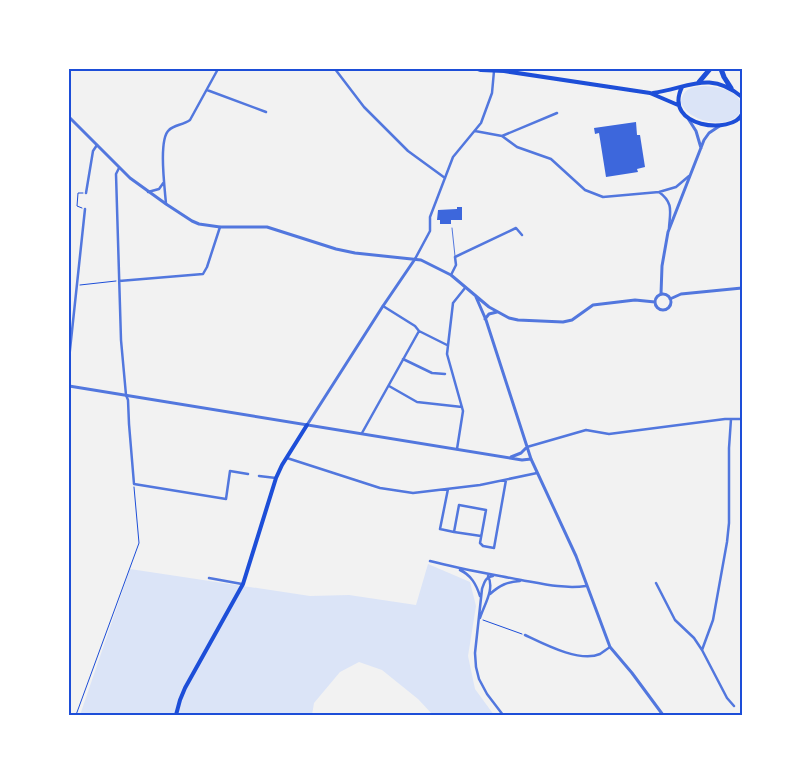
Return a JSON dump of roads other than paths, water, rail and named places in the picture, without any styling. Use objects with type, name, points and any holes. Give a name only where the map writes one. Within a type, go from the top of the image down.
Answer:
[{"type":"highway","points":[[699,82],[710,69]]},
{"type":"highway","points":[[720,69],[731,88]]},
{"type":"main road","points":[[478,69],[487,69],[494,72],[502,70],[650,93],[678,105]]},
{"type":"main road","points":[[650,93],[699,82],[714,83],[731,88],[742,97]]},
{"type":"main road","points":[[682,87],[678,96],[678,105],[689,119],[706,124],[721,125],[731,124],[742,116]]},
{"type":"main road","points":[[176,715],[185,688],[243,584],[276,478],[307,425]]},
{"type":"street","points":[[166,204],[163,159],[166,134],[168,130],[185,124],[190,120],[218,69]]},
{"type":"street","points":[[335,69],[364,107],[408,151],[445,178]]},
{"type":"street","points":[[307,425],[415,259],[430,231],[430,217],[453,157],[481,123],[489,103],[494,72]]},
{"type":"street","points":[[207,90],[266,112]]},
{"type":"street","points":[[502,136],[556,114]]},
{"type":"street","points":[[69,118],[119,168],[148,192],[192,221],[220,228],[267,227],[345,251],[421,260],[451,275],[497,312],[518,320],[563,322],[572,320],[594,305],[635,300],[655,302]]},
{"type":"street","points":[[689,119],[696,131],[701,149]]},
{"type":"street","points":[[668,232],[708,133],[721,125]]},
{"type":"street","points":[[476,131],[502,136],[517,147],[551,159],[585,190],[595,195],[614,197],[659,192],[676,187],[692,174]]},
{"type":"street","points":[[86,193],[93,151],[97,145]]},
{"type":"street","points":[[119,168],[116,174],[121,340],[128,400],[134,484],[226,499],[230,471],[248,474]]},
{"type":"street","points":[[156,197],[165,181]]},
{"type":"street","points":[[148,192],[159,189]]},
{"type":"street","points":[[655,302],[661,294],[662,266],[668,232],[670,204],[667,198],[659,192]]},
{"type":"street","points":[[69,359],[85,209]]},
{"type":"street","points":[[119,281],[203,274],[220,228]]},
{"type":"street","points":[[451,275],[456,265],[455,257],[516,228],[522,234]]},
{"type":"street","points":[[457,449],[463,411],[447,354],[447,345],[453,303],[465,288]]},
{"type":"street","points":[[670,299],[681,294],[742,288]]},
{"type":"street","points":[[661,294],[666,295],[670,299]]},
{"type":"street","points":[[476,296],[531,459],[576,556],[610,647],[663,715]]},
{"type":"street","points":[[655,302],[658,308],[665,309],[670,304],[670,299]]},
{"type":"street","points":[[383,306],[415,326],[419,331],[447,345]]},
{"type":"street","points":[[482,312],[485,308],[489,307]]},
{"type":"street","points":[[485,319],[490,313],[497,312]]},
{"type":"street","points":[[362,433],[419,331]]},
{"type":"street","points":[[404,359],[432,373],[445,374]]},
{"type":"street","points":[[69,386],[522,460],[531,459]]},
{"type":"street","points":[[389,386],[418,402],[462,407]]},
{"type":"street","points":[[702,650],[714,620],[727,542],[731,419]]},
{"type":"street","points":[[510,458],[527,448],[586,430],[609,434],[742,419]]},
{"type":"street","points":[[287,458],[380,488],[413,492],[448,489],[537,473]]},
{"type":"street","points":[[259,476],[276,478]]},
{"type":"street","points":[[454,532],[459,505],[486,510],[480,543],[483,546],[494,548],[506,480]]},
{"type":"street","points":[[448,489],[440,529],[481,536]]},
{"type":"street","points":[[430,561],[484,573],[572,588],[586,586]]},
{"type":"street","points":[[455,567],[467,573],[477,587],[480,602],[480,619],[475,653],[476,667],[479,679],[487,694],[503,715]]},
{"type":"street","points":[[480,619],[489,596],[491,584],[489,576],[484,573]]},
{"type":"street","points":[[480,602],[485,580],[489,576],[495,575]]},
{"type":"street","points":[[209,578],[243,584]]},
{"type":"street","points":[[489,596],[499,586],[524,580]]},
{"type":"street","points":[[656,583],[675,620],[694,638],[727,698],[734,706]]},
{"type":"street","points":[[525,635],[553,648],[581,656],[599,654],[610,647]]},
{"type":"lane","points":[[452,228],[455,257]]}]
